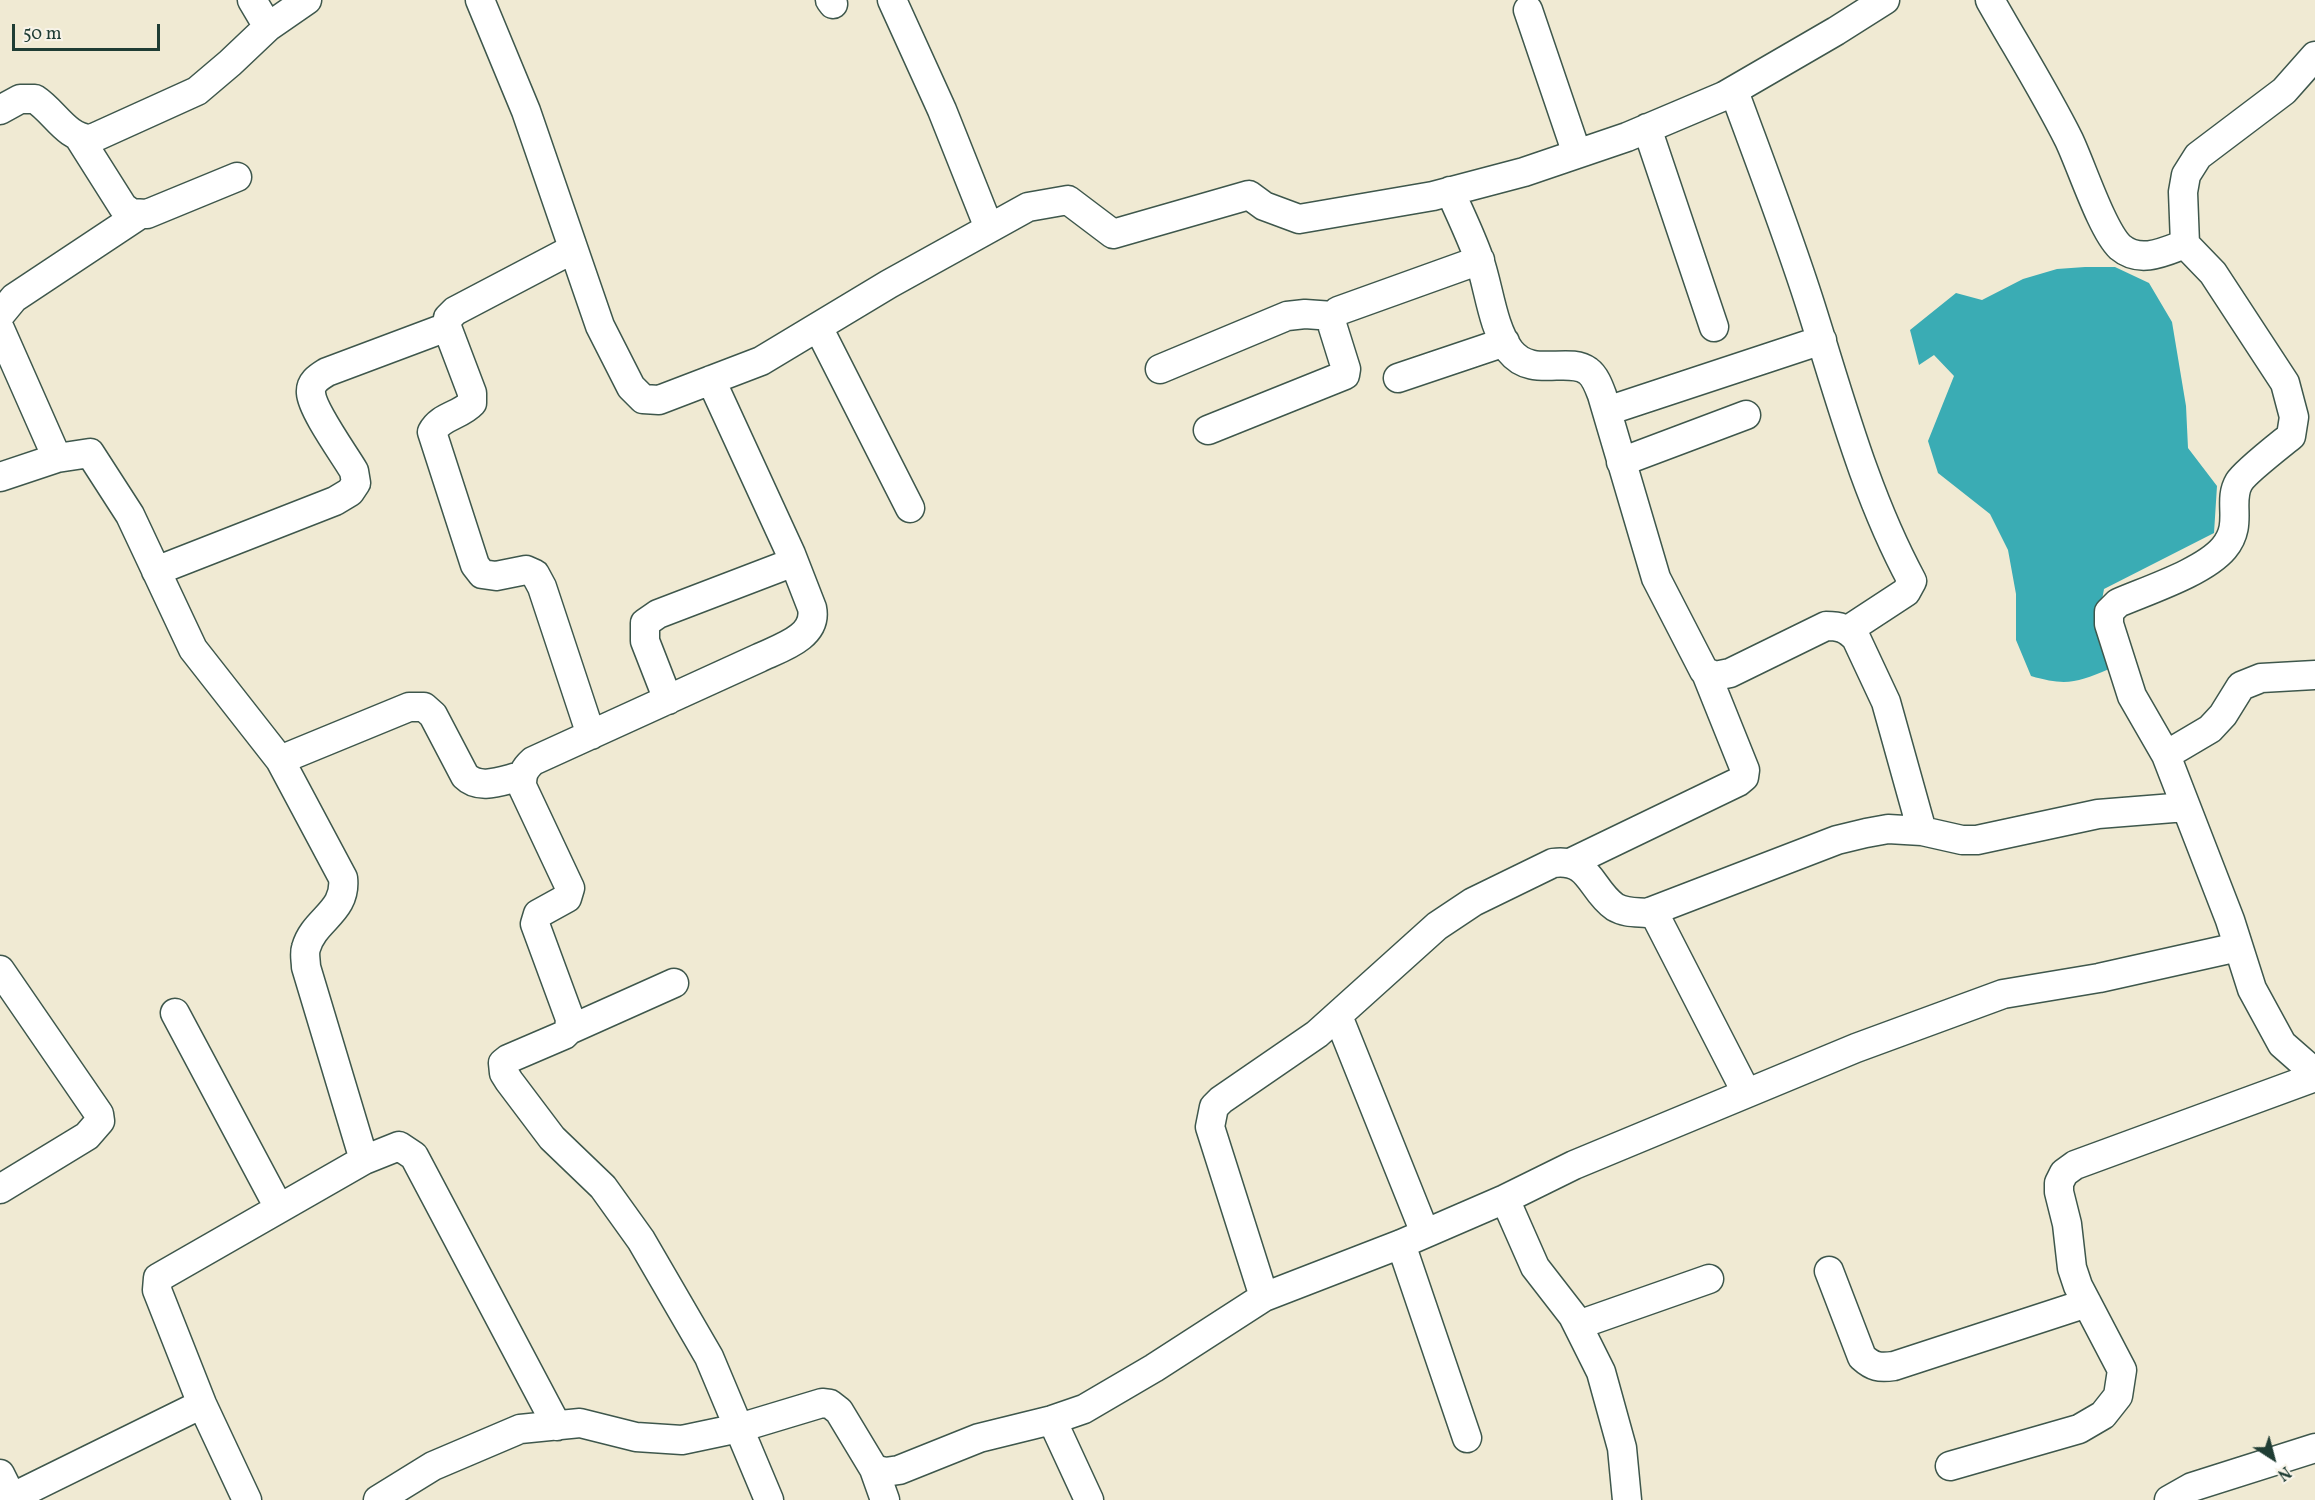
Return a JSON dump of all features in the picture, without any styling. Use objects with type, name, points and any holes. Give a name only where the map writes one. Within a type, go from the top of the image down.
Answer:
[{"type":"street","points":[[252,0],[268,27]]},
{"type":"street","points":[[80,138],[91,139],[197,91],[268,27],[307,0]]},
{"type":"street","points":[[480,0],[526,111],[600,326],[631,387],[643,399],[659,400],[760,361],[1028,207],[1068,200],[1113,234],[1249,195],[1264,206],[1299,219],[1450,191],[1524,172],[1577,154],[1647,128],[1734,91],[1836,32],[1885,0]]},
{"type":"street","points":[[892,0],[942,110],[989,228]]},
{"type":"street","points":[[1990,0],[2068,139],[2108,229],[2120,246],[2137,256],[2158,254],[2185,244]]},
{"type":"street","points":[[1528,10],[1577,154]]},
{"type":"street","points":[[1950,1466],[2079,1429],[2103,1415],[2118,1396],[2122,1370],[2087,1304],[2072,1268],[2067,1224],[2059,1192],[2059,1183],[2064,1173],[2075,1165],[2315,1075],[2282,1044],[2252,989],[2230,920],[2166,755],[2132,696],[2109,624],[2109,612],[2118,603],[2202,566],[2224,548],[2232,536],[2236,521],[2235,494],[2239,481],[2291,436],[2294,417],[2285,383],[2212,273],[2185,244],[2184,184],[2186,175],[2198,156],[2284,91],[2315,57]]},
{"type":"street","points":[[1734,91],[1797,262],[1867,481],[1892,542],[1912,581],[1906,592],[1848,630]]},
{"type":"street","points":[[0,110],[20,99],[35,99],[80,138],[123,207],[131,213],[147,214],[237,177]]},
{"type":"street","points":[[1647,128],[1714,327]]},
{"type":"street","points":[[1450,191],[1480,260],[1501,335],[1511,351],[1521,360],[1533,365],[1579,367],[1588,371],[1596,381],[1656,578],[1706,673],[1745,770],[1744,777],[1738,782],[1570,863]]},
{"type":"street","points":[[0,315],[14,298],[139,215]]},
{"type":"street","points":[[573,249],[455,310],[448,318],[447,327],[472,393],[472,403],[466,410],[436,423],[432,432],[475,566],[482,574],[496,576],[526,570],[535,574],[542,587],[591,735]]},
{"type":"street","points":[[1208,430],[1345,375],[1346,369],[1330,321],[1338,311],[1480,260]]},
{"type":"street","points":[[1160,369],[1287,316],[1305,314],[1333,316]]},
{"type":"street","points":[[156,571],[335,501],[350,492],[356,483],[354,471],[315,407],[311,392],[314,380],[327,372],[447,327]]},
{"type":"street","points":[[818,327],[910,508]]},
{"type":"street","points":[[0,329],[57,458]]},
{"type":"street","points":[[1606,411],[1822,340]]},
{"type":"street","points":[[1398,378],[1506,342]]},
{"type":"street","points":[[569,1030],[570,1019],[535,924],[538,914],[567,898],[570,888],[522,786],[525,768],[533,761],[795,640],[812,625],[814,617],[794,562],[711,380]]},
{"type":"street","points":[[1621,462],[1746,415]]},
{"type":"street","points":[[0,477],[57,458],[90,453],[130,515],[193,650],[280,760],[343,878],[344,891],[340,903],[313,933],[305,950],[306,967],[364,1160]]},
{"type":"street","points":[[668,700],[645,640],[645,623],[658,614],[794,562]]},
{"type":"street","points":[[1706,673],[1715,676],[1730,673],[1826,626],[1838,626],[1848,630],[1856,638],[1886,702],[1922,831]]},
{"type":"street","points":[[2166,755],[2210,729],[2223,715],[2241,686],[2261,678],[2315,675]]},
{"type":"street","points":[[280,760],[409,707],[424,707],[433,715],[465,776],[471,782],[480,785],[522,776]]},
{"type":"street","points":[[1264,1297],[1210,1127],[1214,1107],[1297,1049],[1338,1016],[1437,926],[1473,902],[1553,863],[1570,863],[1577,865],[1586,873],[1605,898],[1616,908],[1628,912],[1653,911],[1837,840],[1888,829],[1922,831],[1962,840],[1977,840],[2098,813],[2186,807]]},
{"type":"street","points":[[1653,911],[1746,1092]]},
{"type":"street","points":[[874,1469],[885,1472],[899,1470],[979,1437],[1052,1420],[1084,1408],[1154,1368],[1264,1297],[1413,1238],[1505,1199],[1574,1165],[1856,1048],[2003,994],[2099,978],[2238,947]]},
{"type":"street","points":[[0,970],[99,1114],[100,1122],[87,1136],[0,1189]]},
{"type":"street","points":[[674,983],[508,1059],[503,1063],[504,1073],[552,1138],[603,1187],[641,1240],[709,1357],[769,1500]]},
{"type":"street","points":[[175,1012],[279,1208]]},
{"type":"street","points":[[1338,1016],[1413,1238],[1467,1438]]},
{"type":"street","points":[[247,1500],[202,1404],[157,1290],[158,1278],[364,1160],[399,1146],[408,1149],[414,1156],[557,1426]]},
{"type":"street","points":[[1505,1199],[1535,1267],[1578,1325],[1601,1372],[1622,1449],[1627,1500]]},
{"type":"street","points":[[1829,1271],[1862,1357],[1871,1365],[1880,1368],[1894,1366],[2087,1304]]},
{"type":"street","points":[[1578,1325],[1709,1280]]},
{"type":"street","points":[[378,1500],[433,1466],[520,1429],[580,1423],[636,1437],[682,1440],[739,1428],[822,1403],[830,1404],[839,1411],[874,1469],[885,1500]]},
{"type":"street","points":[[8,1491],[202,1404]]},
{"type":"street","points":[[1052,1420],[1089,1500]]},
{"type":"street","points":[[2169,1500],[2192,1487],[2313,1454]]},
{"type":"water","points":[[2115,267],[2149,283],[2172,322],[2186,406],[2188,448],[2217,486],[2214,533],[2104,589],[2100,611],[2109,669],[2079,680],[2062,682],[2031,676],[2016,640],[2016,594],[2008,550],[1990,514],[1938,473],[1928,441],[1954,376],[1934,355],[1919,365],[1910,330],[1956,293],[1982,300],[2023,279],[2057,269]]}]
